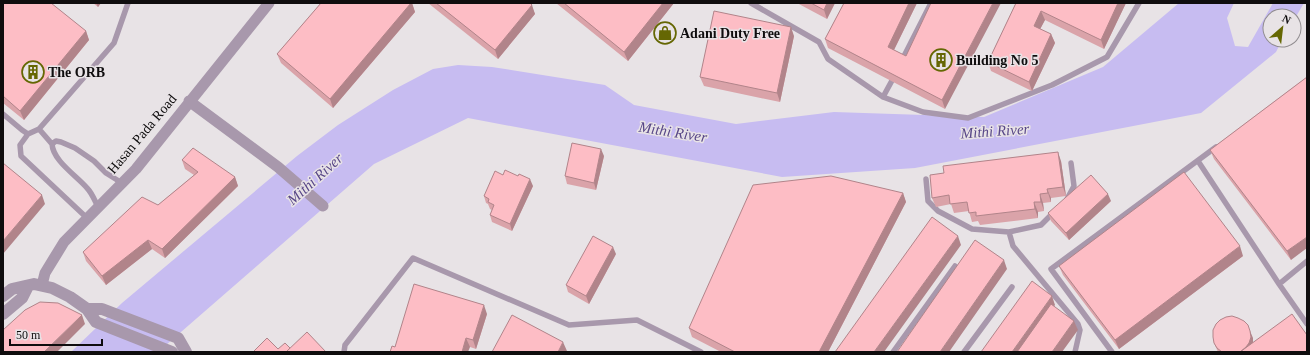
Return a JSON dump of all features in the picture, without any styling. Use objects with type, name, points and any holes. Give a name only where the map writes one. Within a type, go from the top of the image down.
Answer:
[{"type":"street","name":"Hasan Pada Road","points":[[42,285],[46,273],[64,242],[136,169],[269,3]]},
{"type":"street","points":[[189,101],[278,167],[323,206]]},
{"type":"street","points":[[3,296],[12,288],[34,284],[52,288],[70,297],[87,309],[96,322],[178,351],[178,338],[102,309],[87,309]]},
{"type":"street","points":[[3,314],[22,298],[28,286]]},
{"type":"lane","points":[[87,218],[21,156],[20,145],[28,134],[40,130],[114,43],[128,3]]},
{"type":"lane","points":[[751,3],[819,42],[828,59],[883,97],[923,112],[968,118],[1052,85],[1107,57],[1139,3]]},
{"type":"lane","points":[[883,97],[931,3]]},
{"type":"lane","points":[[828,59],[832,52]]},
{"type":"lane","points":[[3,114],[28,134]]},
{"type":"lane","points":[[40,130],[52,144],[52,149],[59,159],[88,188],[98,207]]},
{"type":"lane","points":[[52,144],[56,141],[62,142],[75,148],[94,161],[106,173],[122,183]]},
{"type":"lane","points":[[1112,352],[1051,269],[1222,143]]},
{"type":"lane","points":[[1198,161],[1278,284],[1307,324]]},
{"type":"lane","points":[[1063,202],[1068,197],[1074,186],[1071,163]]},
{"type":"lane","points":[[926,179],[928,201],[938,210],[972,229],[1009,232],[1041,225],[1058,207]]},
{"type":"lane","points":[[1009,232],[1013,246],[1078,324],[1080,330],[1075,352]]},
{"type":"lane","points":[[344,352],[345,345],[413,258],[569,324],[637,320],[701,352]]},
{"type":"lane","points":[[1278,284],[1307,261]]},
{"type":"lane","points":[[892,352],[955,266]]},
{"type":"lane","points":[[964,352],[1012,287]]},
{"type":"water","name":"Mithi River","points":[[1179,3],[1234,3],[1227,18],[1235,46],[1248,47],[1262,22],[1262,48],[1278,48],[1276,52],[1201,113],[915,168],[782,177],[468,118],[374,164],[158,352],[71,352],[122,303],[297,156],[338,125],[393,90],[433,69],[458,65],[492,67],[605,85],[634,105],[736,124],[834,112],[984,117],[1103,67]]},
{"type":"water","points":[[1273,3],[1304,3],[1301,8],[1270,8]]},
{"type":"building","name":"The ORB","points":[[3,3],[51,3],[86,31],[20,111],[3,96]]},
{"type":"building","points":[[321,3],[411,3],[330,99],[277,54]]},
{"type":"building","points":[[436,3],[530,3],[532,5],[495,50]]},
{"type":"building","points":[[564,3],[663,3],[624,52]]},
{"type":"building","points":[[811,3],[827,3],[824,10]]},
{"type":"building","name":"Building No 5","points":[[844,3],[909,3],[888,47],[906,56],[931,3],[993,3],[942,100],[825,39]]},
{"type":"building","points":[[1016,3],[1118,3],[1101,40],[1041,11],[1034,26],[1051,34],[1029,82],[988,62]]},
{"type":"building","points":[[714,11],[791,27],[777,93],[700,77]]},
{"type":"building","points":[[1307,77],[1307,237],[1287,251],[1210,150]]},
{"type":"building","points":[[572,143],[601,149],[594,183],[565,176]]},
{"type":"building","points":[[193,148],[235,177],[162,249],[148,240],[102,276],[83,252],[142,197],[158,205],[198,172],[182,160]]},
{"type":"building","points":[[1058,152],[1063,187],[1047,189],[1048,193],[1040,194],[1041,202],[1034,202],[1035,209],[976,216],[976,212],[969,213],[967,202],[950,204],[949,195],[932,198],[930,175],[944,173],[943,166]]},
{"type":"building","points":[[3,163],[42,195],[3,241]]},
{"type":"building","points":[[505,170],[518,176],[519,174],[530,179],[510,224],[490,215],[494,205],[488,202],[489,199],[484,196],[495,171],[503,175]]},
{"type":"building","points":[[1184,172],[1240,246],[1115,340],[1059,266]]},
{"type":"building","points":[[1091,175],[1108,194],[1066,233],[1048,213]]},
{"type":"building","points":[[831,176],[903,193],[819,352],[735,352],[689,328],[753,185]]},
{"type":"building","points":[[932,217],[958,236],[874,352],[835,352]]},
{"type":"building","points":[[593,236],[613,247],[586,296],[566,285]]},
{"type":"building","points":[[975,240],[1004,260],[940,352],[897,352]]},
{"type":"building","points":[[1032,281],[1052,296],[1012,352],[981,352]]},
{"type":"building","points":[[414,284],[484,305],[473,340],[466,338],[462,352],[390,352],[392,346],[395,347]]},
{"type":"building","points":[[40,302],[58,303],[82,315],[44,352],[3,352],[3,330],[25,310]]},
{"type":"building","points":[[1051,304],[1074,321],[1052,352],[1017,352]]},
{"type":"building","points":[[1292,314],[1307,335],[1307,352],[1240,352]]},
{"type":"building","points":[[512,315],[563,342],[558,352],[492,352]]},
{"type":"building","points":[[1232,316],[1244,321],[1248,325],[1251,337],[1249,343],[1240,352],[1222,352],[1214,343],[1213,330],[1220,320]]},
{"type":"building","points":[[307,332],[326,352],[286,352]]},
{"type":"building","points":[[267,338],[278,349],[285,343],[290,348],[286,352],[253,352]]},
{"type":"place","name":"Adani Duty Free","points":[[665,33]]},
{"type":"place","name":"Building No 5","points":[[941,60]]},
{"type":"place","name":"The ORB","points":[[33,72]]}]
